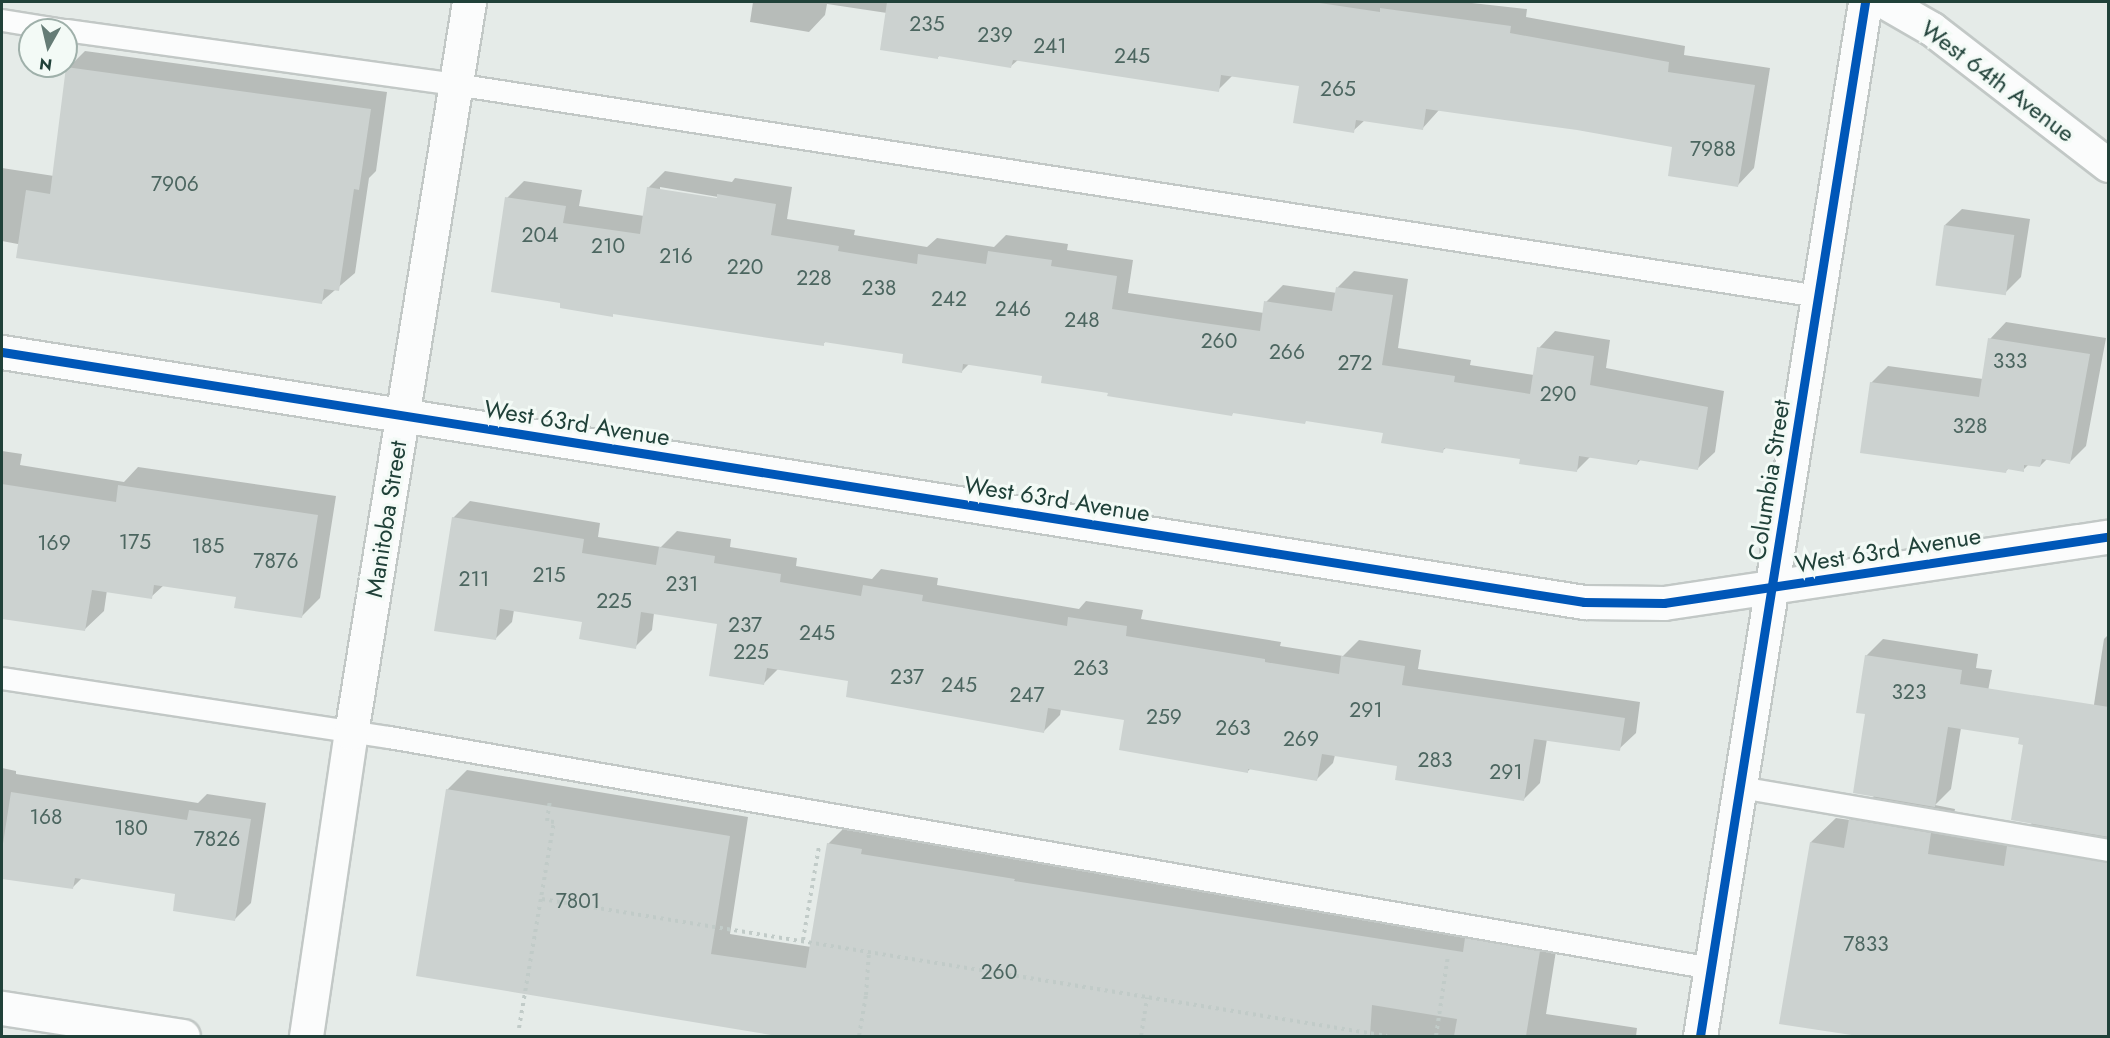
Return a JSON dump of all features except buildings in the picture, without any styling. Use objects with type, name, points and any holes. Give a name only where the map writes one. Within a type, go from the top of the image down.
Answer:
[{"type":"street","name":"Manitoba Street","points":[[306,1036],[351,733],[469,2]]},
{"type":"street","name":"Columbia Street","points":[[1700,1036],[1865,2]]},
{"type":"street","name":"West 64th Avenue","points":[[1885,2],[1932,29],[2109,165]]},
{"type":"street","name":"West 63rd Avenue","points":[[2,352],[1584,602],[1664,603],[2109,537]]},
{"type":"street","points":[[2,1008],[183,1036]]},
{"type":"lane","points":[[2,20],[18,23]]},
{"type":"lane","points":[[78,32],[455,84],[1818,296]]},
{"type":"lane","points":[[2,678],[555,766],[1711,968]]},
{"type":"lane","points":[[1740,787],[2109,850]]},
{"type":"path","points":[[519,1028],[554,822],[547,821],[555,766]]},
{"type":"path","points":[[803,940],[824,814]]},
{"type":"path","points":[[542,899],[1387,1036]]},
{"type":"path","points":[[1436,1036],[1453,923]]},
{"type":"path","points":[[858,1036],[866,995],[865,974],[869,951]]},
{"type":"path","points":[[1142,1036],[1147,997]]},
{"type":"cycle path","points":[[1700,1036],[1865,2]]},
{"type":"cycle path","points":[[2,352],[1584,602],[1664,603],[2108,537]]}]
